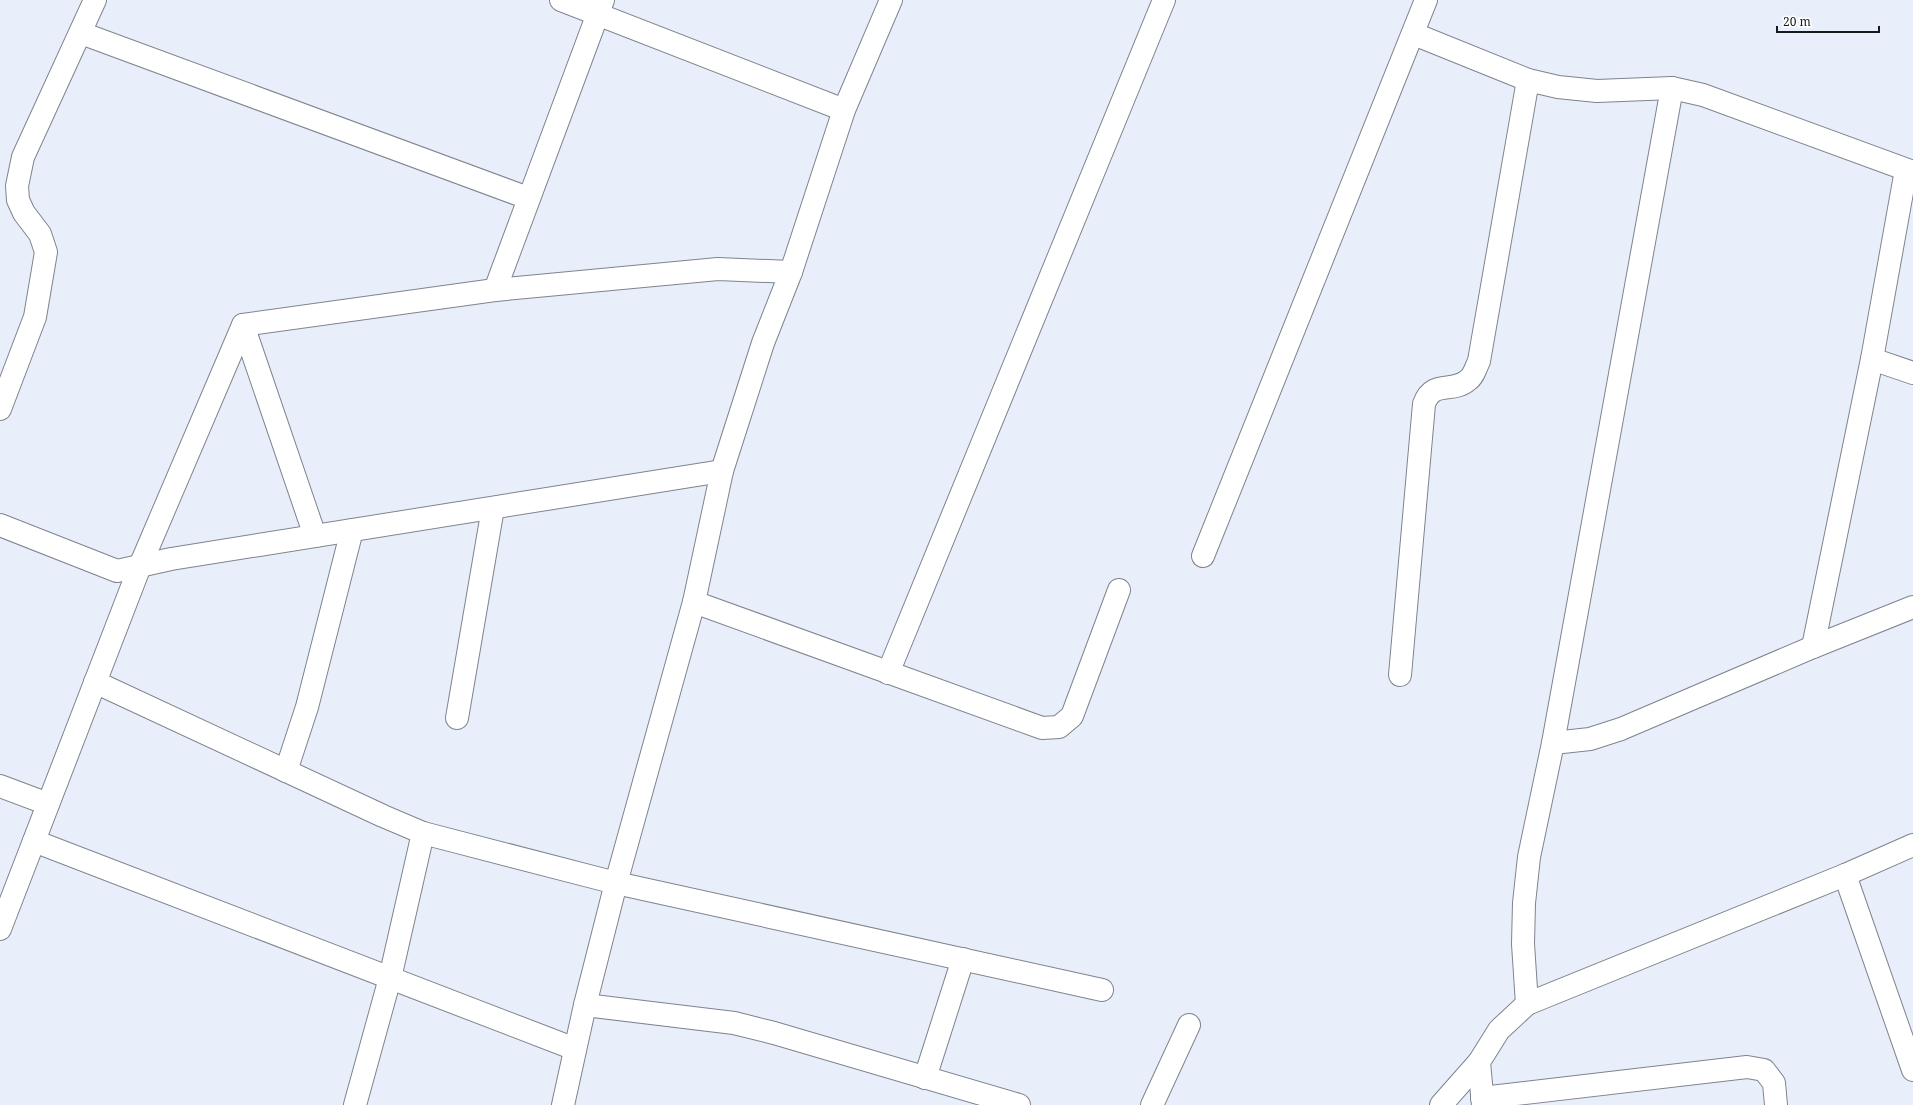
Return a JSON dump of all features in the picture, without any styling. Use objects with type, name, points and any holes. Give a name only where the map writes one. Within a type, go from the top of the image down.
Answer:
[{"type":"street","points":[[0,409],[35,317],[46,252],[40,234],[24,212],[18,200],[17,186],[21,164],[95,0]]},
{"type":"street","points":[[562,0],[601,8],[844,110]]},
{"type":"street","points":[[563,1105],[585,1005],[616,883],[694,602],[722,471],[763,343],[790,272],[844,110],[891,0]]},
{"type":"street","points":[[888,673],[1164,0]]},
{"type":"street","points":[[1203,556],[1414,34],[1426,0]]},
{"type":"street","points":[[495,290],[528,198],[601,8]]},
{"type":"street","points":[[81,33],[528,198]]},
{"type":"street","points":[[1414,34],[1528,80],[1558,87],[1597,91],[1672,88],[1703,94],[1910,171],[1813,647]]},
{"type":"street","points":[[1400,675],[1424,404],[1427,395],[1436,389],[1458,385],[1468,381],[1479,361],[1528,80]]},
{"type":"street","points":[[1527,1004],[1523,944],[1524,903],[1529,857],[1553,743],[1672,88]]},
{"type":"street","points":[[243,325],[495,290],[718,269],[790,272]]},
{"type":"street","points":[[243,325],[315,536]]},
{"type":"street","points":[[0,929],[140,566],[243,325]]},
{"type":"street","points":[[1872,359],[1913,373]]},
{"type":"street","points":[[0,524],[117,572],[171,559],[722,471]]},
{"type":"street","points":[[457,718],[493,508]]},
{"type":"street","points":[[286,771],[307,707],[352,530]]},
{"type":"street","points":[[694,602],[1042,728],[1059,728],[1072,716],[1119,590]]},
{"type":"street","points":[[1553,743],[1590,739],[1621,729],[1813,647],[1913,607]]},
{"type":"street","points":[[95,682],[382,816],[423,833],[616,883],[1102,990]]},
{"type":"street","points":[[0,786],[48,804]]},
{"type":"street","points":[[355,1105],[390,978],[423,833]]},
{"type":"street","points":[[34,841],[575,1049]]},
{"type":"street","points":[[1441,1105],[1479,1062],[1499,1030],[1527,1004],[1845,875],[1913,845]]},
{"type":"street","points":[[1845,875],[1912,1065]]},
{"type":"street","points":[[925,1078],[962,959]]},
{"type":"street","points":[[585,1005],[734,1023],[774,1032],[1019,1105]]},
{"type":"street","points":[[1152,1105],[1189,1025]]},
{"type":"street","points":[[1479,1062],[1482,1101],[1747,1067],[1764,1070],[1774,1083],[1776,1105]]}]
